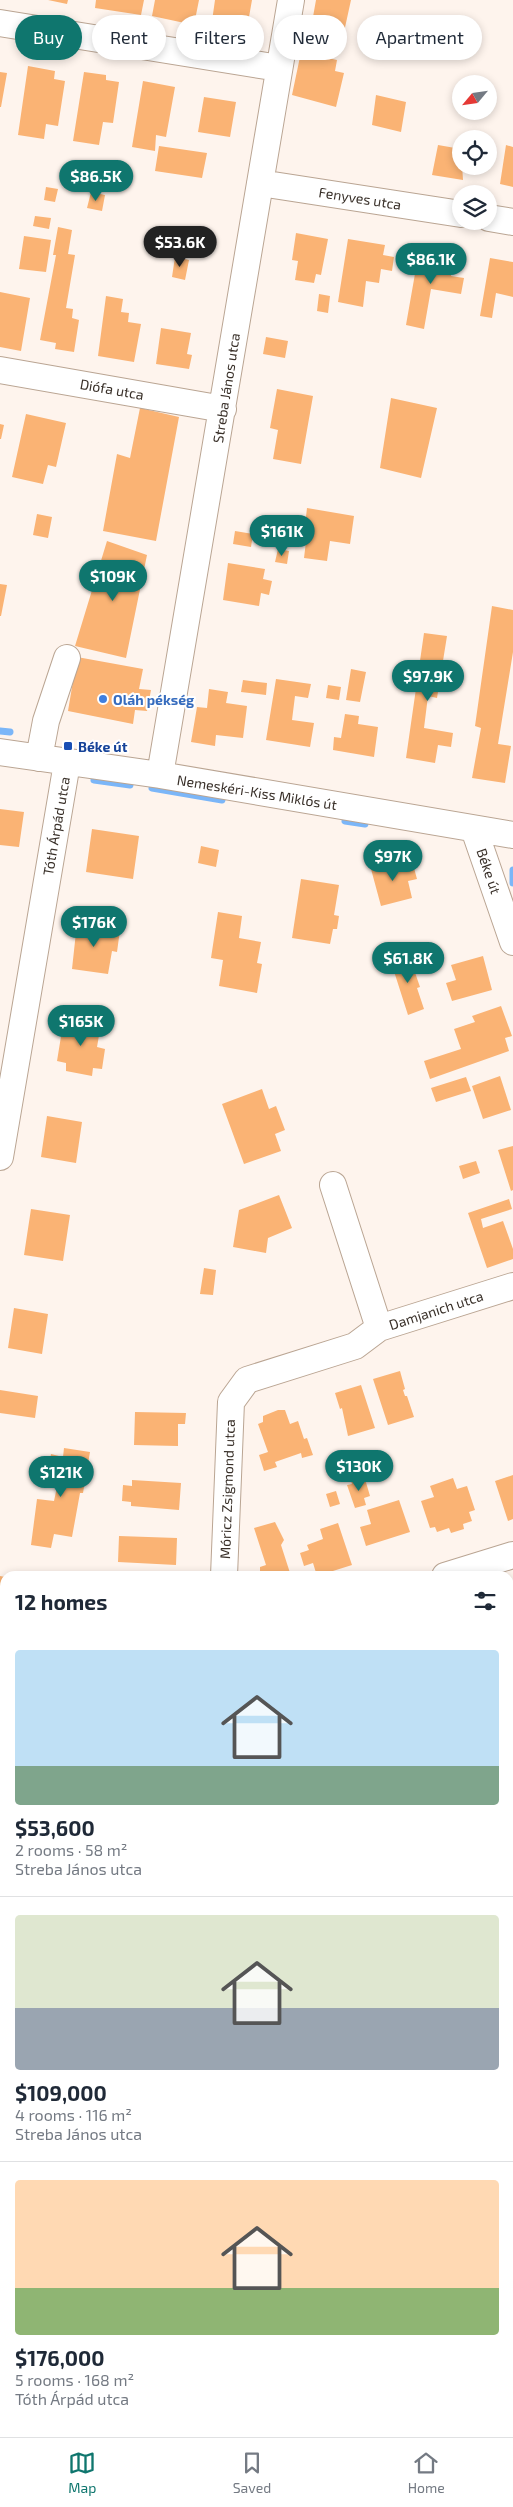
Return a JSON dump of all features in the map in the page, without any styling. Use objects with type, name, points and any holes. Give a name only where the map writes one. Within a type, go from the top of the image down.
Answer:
[{"type":"street","name":"Streba János utca","points":[[160,775],[291,0]]},
{"type":"street","points":[[0,23],[279,68]]},
{"type":"street","name":"Fenyves utca","points":[[260,183],[452,213]]},
{"type":"street","points":[[497,219],[513,222]]},
{"type":"street","name":"Diófa utca","points":[[0,370],[223,409]]},
{"type":"street","points":[[39,758],[46,721],[67,658]]},
{"type":"street","name":"Nemeskéri-Kiss Miklós út","points":[[0,752],[160,775],[513,835]]},
{"type":"street","name":"Tóth Árpád utca","points":[[1,1147],[66,762]]},
{"type":"street","name":"Béke út","points":[[474,829],[513,942]]},
{"type":"street","points":[[334,1185],[379,1328]]},
{"type":"street","name":"Damjanich utca","points":[[231,1402],[247,1380],[354,1346],[379,1328],[513,1286]]},
{"type":"street","name":"Móricz Zsigmond utca","points":[[224,1571],[231,1402]]},
{"type":"street","points":[[461,1571],[513,1555]]},
{"type":"building","points":[[48,0],[68,0],[67,4]]},
{"type":"building","points":[[96,0],[144,0],[141,15],[95,8]]},
{"type":"building","points":[[155,0],[199,0],[196,15],[176,15],[176,21],[166,19],[166,15],[152,15]]},
{"type":"building","points":[[215,0],[252,0],[249,15],[213,15]]},
{"type":"building","points":[[316,0],[351,0],[347,18],[347,15],[313,15]]},
{"type":"building","points":[[299,60],[337,60],[335,71],[344,73],[336,107],[292,95]]},
{"type":"building","points":[[28,66],[55,71],[54,79],[65,81],[58,126],[46,124],[44,139],[18,135]]},
{"type":"building","points":[[0,72],[7,73],[1,107],[0,107]]},
{"type":"building","points":[[84,72],[106,75],[106,80],[119,82],[113,123],[103,122],[99,145],[73,141]]},
{"type":"building","points":[[143,81],[175,87],[166,137],[156,135],[155,151],[132,147]]},
{"type":"building","points":[[376,95],[406,102],[401,132],[372,125]]},
{"type":"building","points":[[204,97],[236,102],[230,137],[198,132]]},
{"type":"building","points":[[438,145],[452,147],[452,175],[463,175],[463,180],[432,175]]},
{"type":"building","points":[[506,145],[513,147],[513,187],[500,184]]},
{"type":"building","points":[[159,146],[207,153],[202,178],[155,171]]},
{"type":"building","points":[[46,187],[58,189],[55,202],[44,200]]},
{"type":"building","points":[[91,192],[105,195],[102,211],[87,208]]},
{"type":"building","points":[[35,216],[51,218],[49,229],[33,226]]},
{"type":"building","points":[[58,227],[72,230],[68,254],[75,255],[66,308],[73,309],[72,318],[79,320],[74,352],[55,349],[56,343],[40,340],[56,255],[53,255]]},
{"type":"building","points":[[296,233],[328,239],[321,275],[316,274],[314,283],[295,280],[298,261],[292,260]]},
{"type":"building","points":[[24,236],[51,240],[46,272],[19,269]]},
{"type":"building","points":[[348,239],[385,245],[383,255],[394,257],[392,271],[381,269],[379,283],[366,281],[363,307],[338,302]]},
{"type":"building","points":[[419,251],[454,257],[451,276],[464,278],[461,294],[431,289],[424,329],[406,325]]},
{"type":"building","points":[[175,257],[189,260],[185,280],[172,277]]},
{"type":"building","points":[[490,258],[513,262],[513,297],[496,293],[492,318],[480,316]]},
{"type":"building","points":[[0,292],[30,298],[21,351],[0,347]]},
{"type":"building","points":[[319,294],[330,296],[328,313],[317,311]]},
{"type":"building","points":[[106,296],[123,299],[121,312],[129,313],[128,322],[141,324],[134,362],[98,356]]},
{"type":"building","points":[[161,328],[191,333],[187,354],[192,355],[189,369],[156,364]]},
{"type":"building","points":[[266,337],[288,341],[285,358],[263,354]]},
{"type":"building","points":[[277,389],[313,396],[301,464],[273,459],[278,430],[270,428]]},
{"type":"building","points":[[391,398],[437,408],[421,478],[380,468]]},
{"type":"building","points":[[140,408],[179,417],[156,541],[103,531],[117,454],[130,458]]},
{"type":"building","points":[[26,414],[66,423],[56,467],[48,465],[43,484],[12,477]]},
{"type":"building","points":[[0,424],[4,425],[1,439],[0,439]]},
{"type":"building","points":[[307,508],[354,516],[350,544],[330,541],[327,561],[304,558],[308,525],[305,525]]},
{"type":"building","points":[[37,514],[52,517],[48,538],[33,535]]},
{"type":"building","points":[[235,531],[253,534],[251,547],[233,544]]},
{"type":"building","points":[[107,541],[147,555],[126,658],[75,646]]},
{"type":"building","points":[[278,549],[289,551],[287,564],[275,562]]},
{"type":"building","points":[[228,563],[265,569],[263,579],[272,581],[269,595],[261,593],[259,606],[223,600]]},
{"type":"building","points":[[0,584],[7,585],[1,616],[0,616]]},
{"type":"building","points":[[492,606],[513,610],[513,652],[498,744],[511,746],[505,783],[472,778],[481,728],[475,726]]},
{"type":"building","points":[[424,633],[447,636],[437,698],[428,696],[424,728],[453,733],[451,747],[438,745],[435,763],[406,758]]},
{"type":"building","name":"Oláh pékség","points":[[77,657],[143,669],[139,689],[151,690],[147,711],[135,710],[133,724],[68,711]]},
{"type":"building","points":[[351,669],[366,672],[360,702],[346,700]]},
{"type":"building","points":[[276,679],[311,684],[308,698],[295,696],[292,720],[314,723],[310,747],[266,740]]},
{"type":"building","points":[[243,680],[267,683],[266,695],[241,692]]},
{"type":"building","points":[[328,685],[341,687],[339,700],[326,698]]},
{"type":"building","points":[[209,689],[228,692],[226,703],[247,706],[243,738],[216,735],[215,746],[191,742],[197,707],[207,708]]},
{"type":"building","points":[[345,714],[359,716],[358,724],[378,727],[374,757],[333,750],[334,737],[341,738]]},
{"type":"building","points":[[0,809],[24,812],[19,847],[0,845]]},
{"type":"building","points":[[92,829],[139,836],[133,879],[86,872]]},
{"type":"building","points":[[201,846],[219,850],[216,867],[198,863]]},
{"type":"building","points":[[404,860],[406,870],[414,868],[417,879],[408,881],[412,898],[381,906],[371,869]]},
{"type":"building","points":[[301,879],[339,885],[334,915],[339,916],[337,929],[333,929],[330,944],[292,938]]},
{"type":"building","points":[[218,912],[242,916],[239,938],[261,942],[257,963],[262,964],[257,993],[219,986],[223,960],[211,958]]},
{"type":"building","points":[[77,923],[120,930],[117,952],[112,951],[108,974],[72,969]]},
{"type":"building","points":[[409,955],[420,987],[417,988],[424,1009],[408,1015],[391,962]]},
{"type":"building","points":[[483,956],[492,990],[452,1001],[446,983],[456,980],[451,965]]},
{"type":"building","points":[[501,1006],[512,1036],[505,1038],[509,1051],[430,1079],[424,1061],[461,1049],[454,1029],[475,1022],[472,1016]]},
{"type":"building","points":[[64,1018],[101,1024],[97,1047],[105,1049],[102,1069],[93,1068],[92,1076],[66,1071],[66,1063],[57,1061]]},
{"type":"building","points":[[500,1076],[511,1110],[483,1119],[472,1086]]},
{"type":"building","points":[[466,1077],[471,1091],[436,1102],[431,1088]]},
{"type":"building","points":[[262,1089],[269,1109],[276,1106],[285,1130],[275,1134],[281,1151],[244,1164],[222,1104]]},
{"type":"building","points":[[47,1116],[82,1122],[76,1163],[41,1157]]},
{"type":"building","points":[[513,1146],[513,1190],[511,1191],[498,1150]]},
{"type":"building","points":[[476,1161],[480,1173],[463,1179],[459,1166]]},
{"type":"building","points":[[279,1195],[292,1228],[268,1238],[266,1253],[233,1247],[239,1210]]},
{"type":"building","points":[[509,1199],[512,1209],[481,1219],[483,1228],[503,1221],[513,1249],[513,1259],[487,1268],[468,1213]]},
{"type":"building","points":[[31,1209],[70,1215],[63,1261],[24,1255]]},
{"type":"building","points":[[204,1268],[216,1270],[213,1295],[200,1294]]},
{"type":"building","points":[[14,1308],[48,1314],[42,1354],[8,1348]]},
{"type":"building","points":[[400,1371],[405,1389],[403,1390],[414,1417],[388,1425],[373,1379]]},
{"type":"building","points":[[361,1385],[375,1428],[348,1436],[342,1408],[340,1409],[335,1393]]},
{"type":"building","points":[[0,1390],[38,1396],[35,1418],[0,1413]]},
{"type":"building","points":[[278,1410],[285,1410],[290,1424],[298,1421],[304,1439],[307,1438],[313,1455],[302,1458],[301,1453],[275,1462],[277,1467],[264,1471],[259,1455],[268,1452],[258,1424],[263,1422],[263,1416]]},
{"type":"building","points":[[135,1412],[186,1413],[185,1424],[178,1424],[178,1446],[134,1445]]},
{"type":"building","points":[[64,1448],[90,1452],[83,1493],[80,1493],[72,1537],[54,1534],[51,1548],[31,1545],[37,1499],[54,1501],[58,1482],[47,1480],[51,1454],[63,1457]]},
{"type":"building","points":[[513,1475],[513,1519],[508,1521],[495,1481]]},
{"type":"building","points":[[357,1478],[358,1482],[365,1479],[370,1496],[364,1498],[366,1505],[355,1508],[347,1485],[352,1484],[351,1481]]},
{"type":"building","points":[[453,1478],[457,1489],[467,1486],[475,1510],[469,1512],[472,1521],[463,1524],[464,1529],[451,1533],[449,1528],[437,1532],[435,1527],[430,1528],[421,1501],[434,1497],[430,1486]]},
{"type":"building","points":[[132,1480],[181,1483],[179,1510],[131,1506],[131,1502],[122,1501],[123,1485],[132,1486]]},
{"type":"building","points":[[336,1491],[340,1504],[330,1507],[326,1494]]},
{"type":"building","points":[[399,1500],[410,1532],[366,1546],[360,1527],[371,1524],[367,1510]]},
{"type":"building","points":[[275,1522],[284,1540],[281,1545],[289,1571],[260,1571],[260,1567],[266,1565],[254,1528]]},
{"type":"building","points":[[338,1523],[352,1565],[333,1571],[315,1571],[313,1563],[304,1566],[300,1553],[309,1550],[307,1545],[323,1539],[320,1529]]},
{"type":"building","points":[[119,1536],[177,1538],[176,1565],[118,1562]]},
{"type":"waterway","points":[[0,731],[10,732]]},
{"type":"waterway","points":[[94,780],[130,785]]},
{"type":"waterway","points":[[152,788],[222,800]]},
{"type":"waterway","points":[[345,821],[365,824]]},
{"type":"waterway","points":[[513,870],[513,883]]},
{"type":"place","name":"Oláh pékség","points":[[103,699]]},
{"type":"place","name":"Béke út","points":[[68,746]]}]
